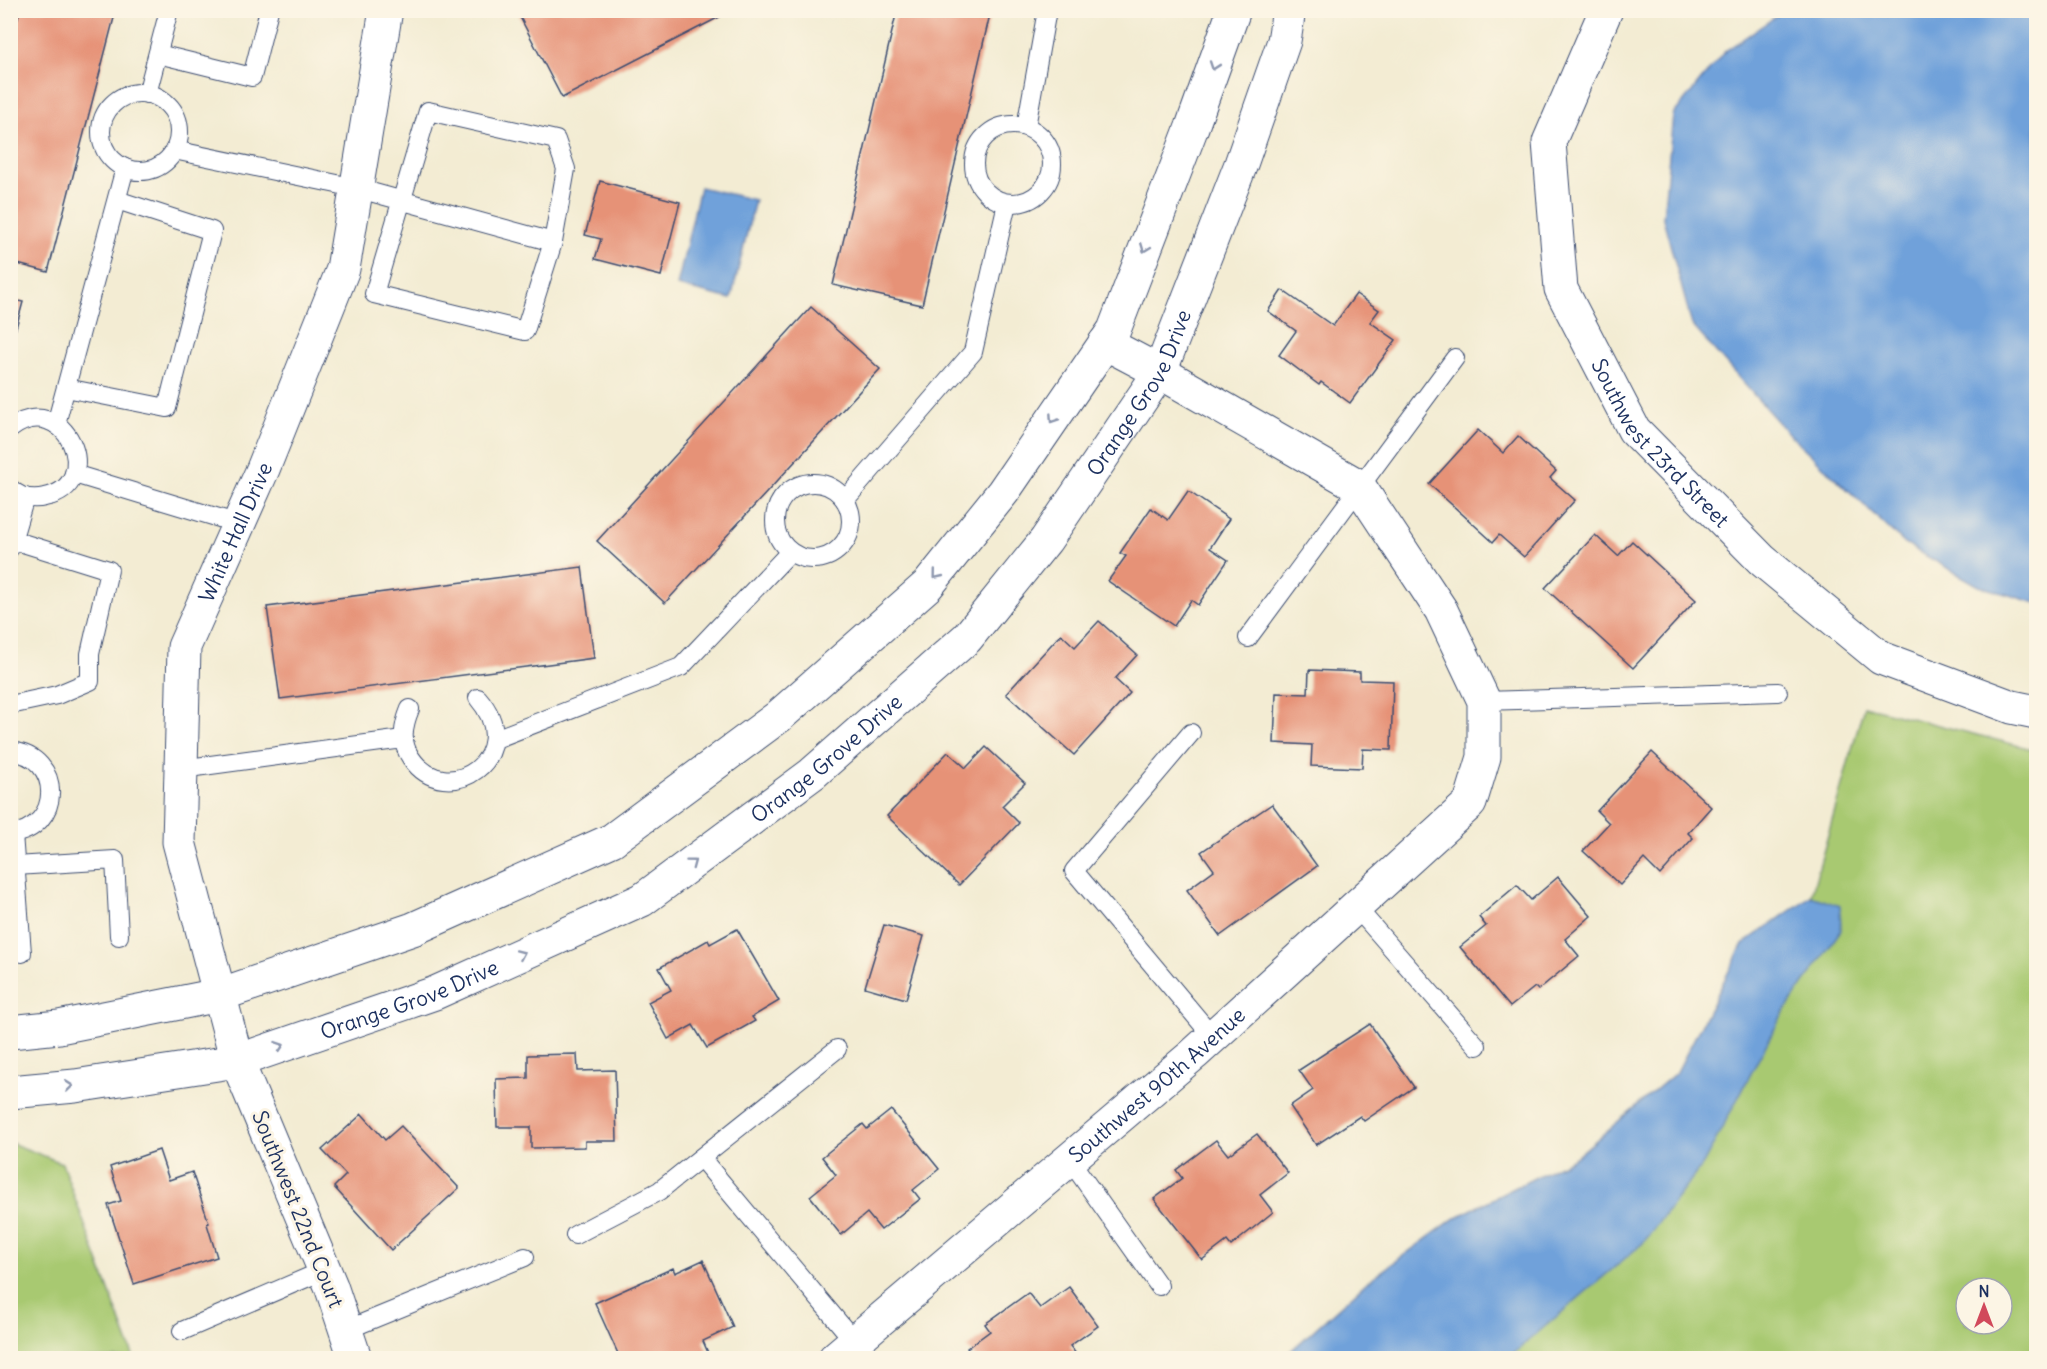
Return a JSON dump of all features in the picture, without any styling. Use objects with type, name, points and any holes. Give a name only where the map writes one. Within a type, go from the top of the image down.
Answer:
[{"type":"street","name":"White Hall Drive","points":[[237,1061],[179,842],[184,647],[263,469],[343,269],[386,10]]},
{"type":"street","points":[[10,1032],[59,1027],[219,995],[413,929],[612,840],[778,717],[928,585],[1004,492],[1113,330],[1192,127],[1234,10]]},
{"type":"street","name":"Orange Grove Drive","points":[[10,1092],[75,1086],[237,1061],[435,993],[642,900],[812,774],[967,638],[1046,540],[1160,372],[1253,130],[1284,41],[1288,10]]},
{"type":"street","name":"Southwest 23rd Street","points":[[1606,10],[1549,142],[1561,289],[1634,430],[1762,560],[1881,658],[2012,706],[2037,712]]},
{"type":"street","points":[[1104,343],[1160,372],[1359,486],[1441,610],[1484,701]]},
{"type":"street","name":"Southwest 90th Avenue","points":[[845,1350],[1213,1037],[1470,803],[1484,758],[1484,701]]},
{"type":"street","name":"Southwest 22nd Court","points":[[237,1061],[325,1270],[350,1344]]},
{"type":"lane","points":[[147,94],[169,10]]},
{"type":"lane","points":[[158,54],[252,76],[269,10]]},
{"type":"lane","points":[[1026,127],[1047,10]]},
{"type":"lane","points":[[147,94],[158,98],[168,105],[175,115],[178,139],[174,150],[158,166],[148,170],[136,171],[125,168],[114,162],[106,152],[101,140],[104,115],[121,97],[147,94]]},
{"type":"lane","points":[[428,111],[556,140],[566,169],[553,242],[525,332],[374,294],[400,201],[428,111]]},
{"type":"lane","points":[[1013,125],[1026,127],[1037,133],[1046,143],[1051,154],[1051,174],[1042,190],[1032,198],[1020,203],[994,200],[976,181],[973,168],[974,154],[979,143],[988,133],[1000,127],[1013,125]]},
{"type":"lane","points":[[174,150],[356,188],[553,242]]},
{"type":"lane","points":[[56,424],[125,168]]},
{"type":"lane","points":[[66,388],[167,408],[212,231],[117,200]]},
{"type":"lane","points":[[845,500],[973,352],[1007,203]]},
{"type":"lane","points":[[1248,638],[1455,358]]},
{"type":"lane","points":[[10,429],[30,419],[43,419],[56,424],[65,431],[76,451],[74,474],[59,492],[48,497],[37,498],[18,493],[12,544],[109,570],[90,654],[90,681],[57,695],[10,705]]},
{"type":"lane","points":[[74,474],[239,524]]},
{"type":"lane","points":[[802,484],[827,485],[845,500],[850,513],[851,526],[847,539],[839,549],[815,560],[802,558],[781,544],[775,532],[776,508],[782,497],[791,489],[802,484]]},
{"type":"lane","points":[[495,739],[681,667],[790,552]]},
{"type":"lane","points":[[1484,701],[1778,692]]},
{"type":"lane","points":[[410,710],[404,724],[403,739],[416,766],[442,779],[457,779],[471,774],[482,766],[491,753],[495,739],[494,723],[488,710],[478,698]]},
{"type":"lane","points":[[1191,733],[1074,871],[1213,1037]]},
{"type":"lane","points":[[181,769],[403,739]]},
{"type":"lane","points":[[10,752],[20,752],[33,759],[44,769],[51,796],[47,810],[39,822],[27,831],[12,834],[22,953]]},
{"type":"lane","points":[[15,866],[115,860],[119,936]]},
{"type":"lane","points":[[1355,906],[1477,1046]]},
{"type":"lane","points":[[575,1234],[660,1191],[837,1049]]},
{"type":"lane","points":[[701,1158],[845,1350]]},
{"type":"lane","points":[[1070,1160],[1159,1286]]},
{"type":"lane","points":[[350,1344],[525,1257]]},
{"type":"lane","points":[[182,1331],[325,1270]]},
{"type":"green space","points":[[1864,706],[2036,750],[2036,1358],[1283,1358],[1366,1283],[1455,1218],[1576,1157],[1677,1072],[1743,944],[1811,896]]},
{"type":"green space","points":[[11,1143],[62,1163],[134,1358],[11,1358]]},
{"type":"water","points":[[1784,11],[2036,11],[2036,603],[1979,586],[1905,544],[1786,431],[1692,325],[1663,218],[1673,115],[1725,51]]},
{"type":"water","points":[[700,187],[755,200],[731,299],[677,286]]},
{"type":"water","points":[[1811,896],[1840,906],[1841,930],[1782,1015],[1703,1164],[1643,1243],[1508,1358],[1283,1358],[1366,1283],[1455,1218],[1576,1157],[1677,1072],[1743,944]]},
{"type":"building","points":[[20,10],[116,10],[48,272],[10,262],[10,47]]},
{"type":"building","points":[[528,10],[733,10],[562,98],[519,15]]},
{"type":"building","points":[[897,10],[991,10],[922,305],[833,285]]},
{"type":"building","points":[[600,181],[680,202],[661,276],[595,259],[601,239],[585,235]]},
{"type":"building","points":[[1282,290],[1333,326],[1356,294],[1379,310],[1370,322],[1396,340],[1350,403],[1321,382],[1319,385],[1279,355],[1296,331],[1268,311]]},
{"type":"building","points":[[10,299],[23,302],[11,346],[10,345]]},
{"type":"building","points":[[811,307],[880,369],[665,603],[597,541]]},
{"type":"building","points":[[1478,430],[1503,453],[1518,436],[1556,471],[1550,478],[1575,500],[1524,557],[1499,535],[1493,542],[1429,484]]},
{"type":"building","points":[[1188,491],[1229,519],[1210,548],[1228,560],[1198,605],[1191,600],[1174,626],[1108,581],[1126,556],[1120,553],[1151,508],[1168,520]]},
{"type":"building","points":[[1595,535],[1618,556],[1632,541],[1696,600],[1633,668],[1545,588]]},
{"type":"building","points":[[582,567],[594,658],[280,699],[267,607]]},
{"type":"building","points":[[1099,621],[1137,655],[1115,679],[1130,693],[1074,755],[1006,694],[1061,634],[1075,647]]},
{"type":"building","points":[[1309,670],[1360,672],[1360,680],[1393,681],[1391,750],[1363,749],[1362,768],[1311,766],[1312,745],[1274,743],[1276,693],[1308,694]]},
{"type":"building","points":[[986,747],[1025,783],[1002,806],[1019,823],[959,885],[887,816],[948,752],[966,768]]},
{"type":"building","points":[[1652,752],[1711,807],[1688,833],[1693,838],[1660,875],[1644,859],[1620,885],[1583,851],[1609,823],[1597,811]]},
{"type":"building","points":[[1272,804],[1317,866],[1220,936],[1187,890],[1214,870],[1201,852]]},
{"type":"building","points":[[1558,877],[1591,916],[1565,939],[1579,956],[1538,990],[1535,987],[1510,1007],[1460,947],[1486,926],[1479,917],[1517,885],[1531,900]]},
{"type":"building","points":[[884,925],[924,936],[906,999],[865,987]]},
{"type":"building","points":[[737,929],[779,1001],[752,1017],[755,1021],[707,1048],[693,1025],[668,1039],[648,1002],[671,990],[659,968],[708,940],[710,944]]},
{"type":"building","points":[[1370,1024],[1414,1087],[1364,1121],[1360,1116],[1316,1145],[1290,1106],[1313,1090],[1299,1070]]},
{"type":"building","points":[[577,1054],[578,1071],[615,1070],[617,1141],[585,1141],[585,1147],[531,1148],[531,1127],[497,1127],[496,1079],[528,1078],[528,1055]]},
{"type":"building","points":[[891,1110],[939,1169],[913,1190],[920,1199],[881,1230],[867,1213],[841,1235],[810,1196],[836,1175],[822,1157],[863,1124],[867,1129]]},
{"type":"building","points":[[362,1114],[385,1140],[401,1126],[459,1188],[391,1250],[334,1187],[346,1175],[322,1150]]},
{"type":"building","points":[[1257,1134],[1288,1173],[1260,1195],[1273,1212],[1231,1246],[1227,1241],[1202,1260],[1154,1199],[1182,1178],[1176,1170],[1216,1140],[1228,1155]]},
{"type":"building","points":[[159,1150],[169,1180],[192,1172],[209,1223],[207,1224],[217,1257],[134,1284],[108,1205],[121,1201],[110,1167]]},
{"type":"building","points":[[703,1260],[733,1327],[703,1341],[709,1355],[701,1358],[657,1358],[656,1356],[620,1358],[595,1303],[673,1268],[675,1273]]},
{"type":"building","points":[[1069,1287],[1098,1326],[1070,1346],[1079,1358],[976,1358],[967,1348],[990,1331],[985,1324],[1028,1293],[1040,1308]]}]
